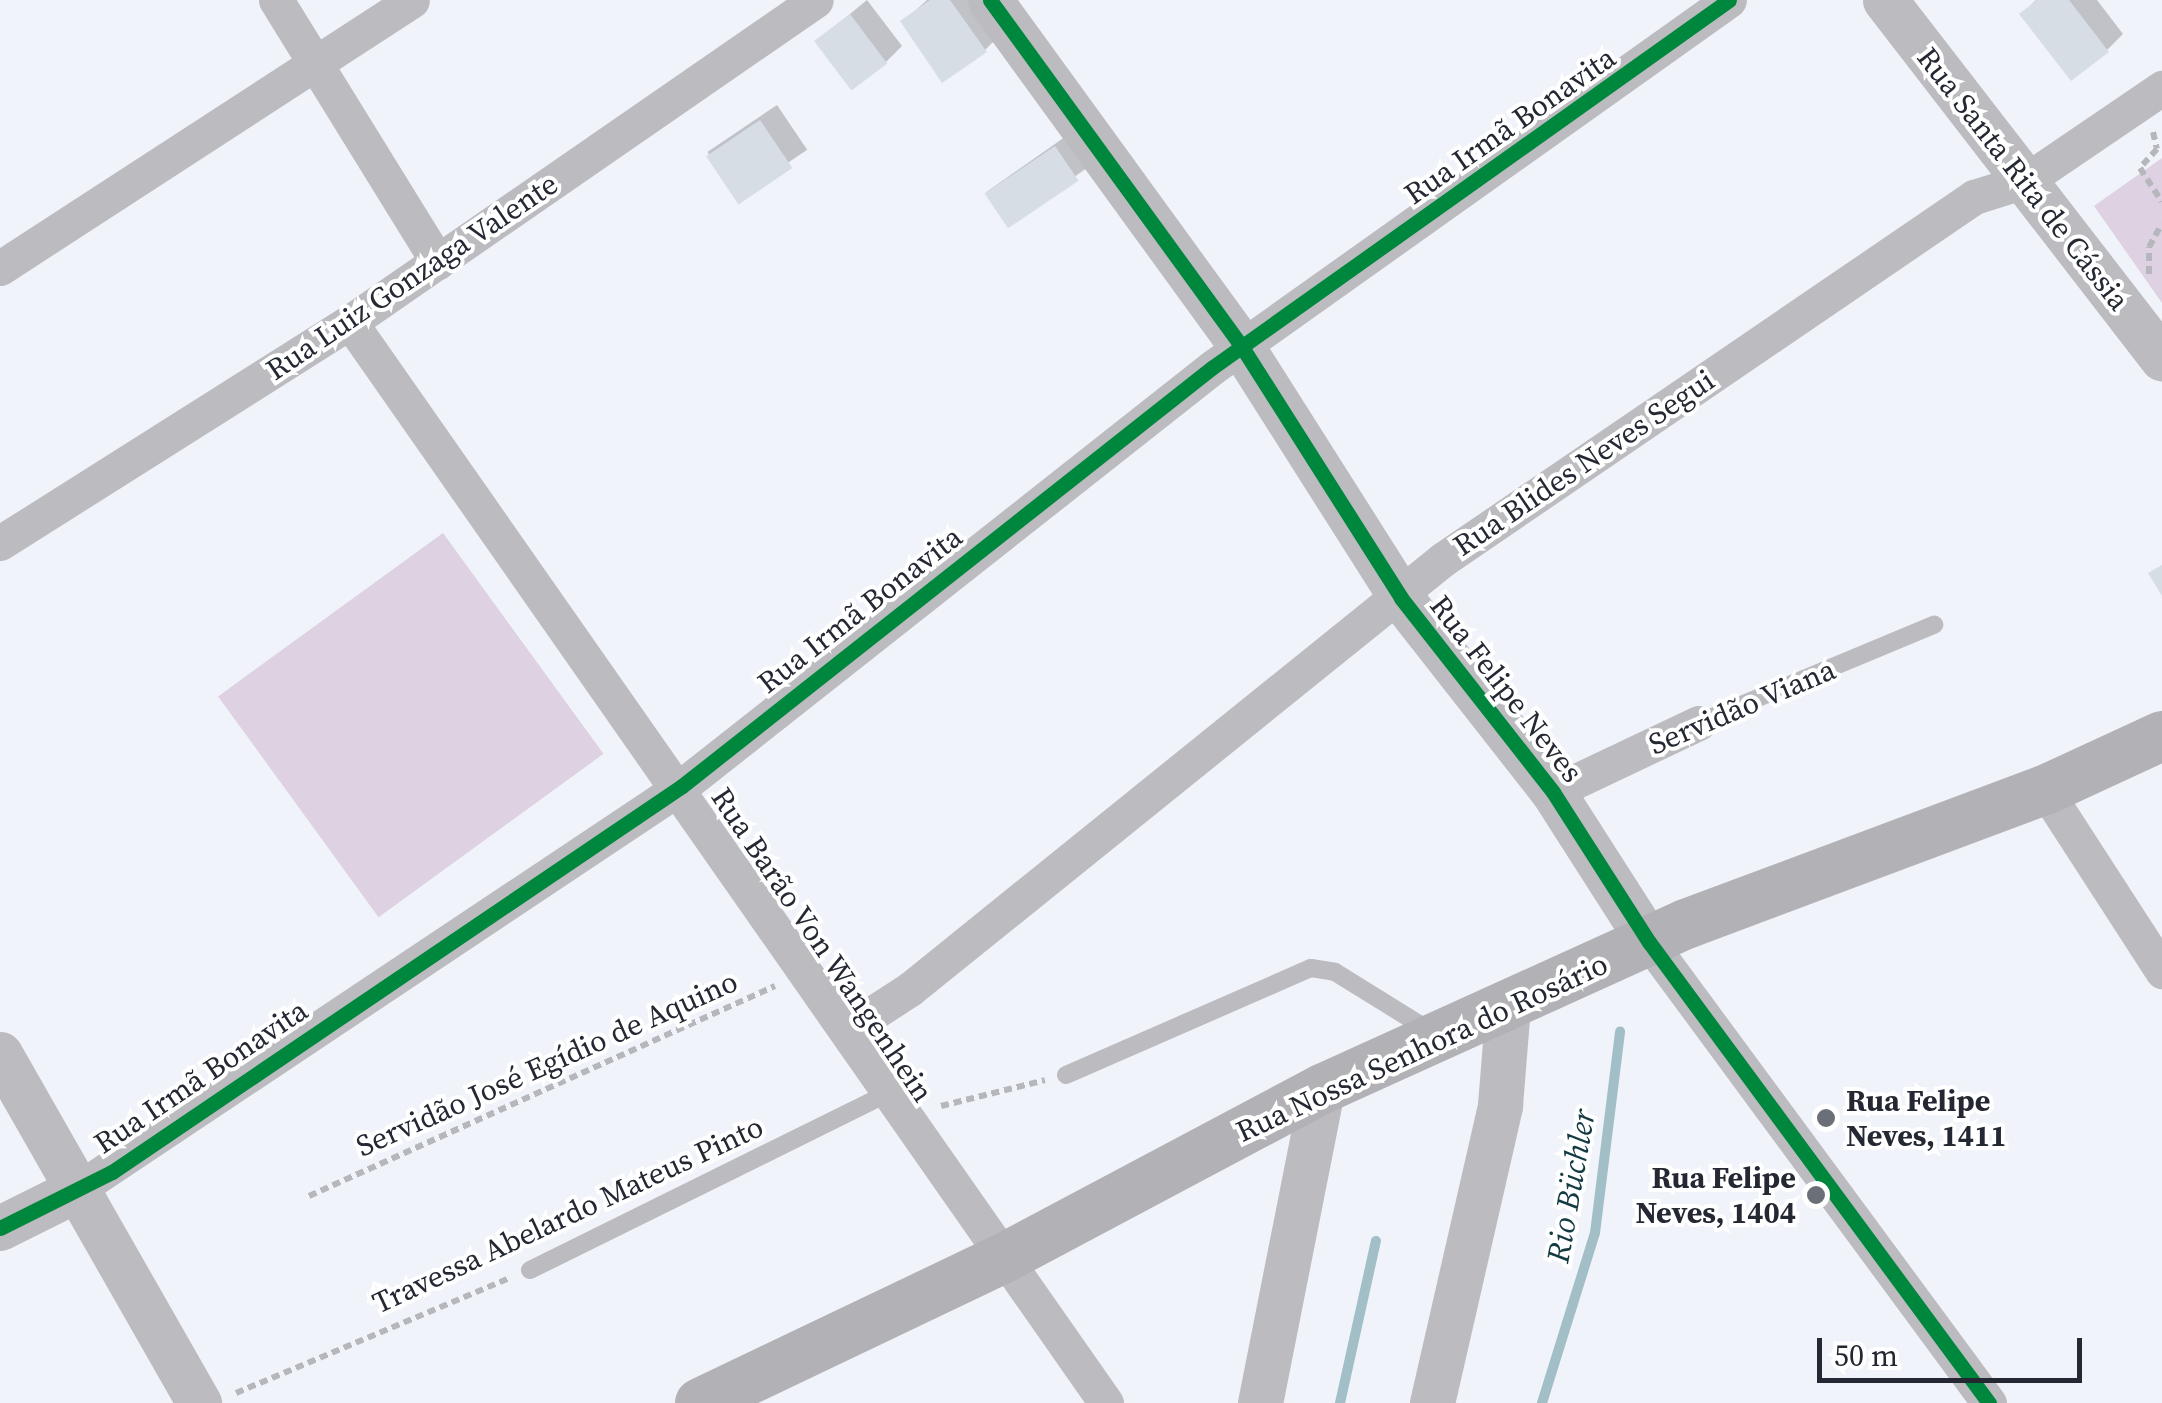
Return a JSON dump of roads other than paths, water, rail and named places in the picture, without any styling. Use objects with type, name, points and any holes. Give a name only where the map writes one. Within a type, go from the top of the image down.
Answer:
[{"type":"main road","name":"Rua Nossa Senhora do Rosário","points":[[700,1403],[1004,1258],[1322,1089],[1648,942],[2045,790],[2162,736]]},
{"type":"street","points":[[276,0],[438,262]]},
{"type":"street","points":[[0,268],[412,0]]},
{"type":"street","name":"Rua Luiz Gonzaga Valente","points":[[0,543],[350,322],[816,0]]},
{"type":"street","name":"Rua Felipe Neves","points":[[990,0],[1242,346],[1400,598],[1553,792],[1648,942],[1989,1403]]},
{"type":"street","name":"Rua Irmã Bonavita","points":[[0,1228],[78,1189],[682,786],[1242,346],[1730,0]]},
{"type":"street","name":"Rua Santa Rita de Cássia","points":[[1884,0],[2162,358]]},
{"type":"street","name":"Rua Blides Neves Segui","points":[[847,1030],[910,989],[1332,642],[1400,598],[1442,560],[1974,197],[2025,181],[2156,103]]},
{"type":"street","name":"Rua Barão Von Wangenhein","points":[[350,322],[624,718],[682,786],[804,973],[1106,1403]]},
{"type":"street","name":"Servidão Viana","points":[[1553,792],[1698,723]]},
{"type":"street","points":[[2045,790],[2162,971]]},
{"type":"street","points":[[1432,1403],[1500,1105],[1508,1006]]},
{"type":"street","points":[[0,1054],[78,1189],[215,1399]]},
{"type":"street","points":[[1260,1403],[1322,1089]]},
{"type":"lane","name":"Servidão Viana","points":[[1698,723],[1934,625]]},
{"type":"lane","points":[[1066,1075],[1311,968],[1336,972],[1438,1037]]},
{"type":"lane","name":"Travessa Abelardo Mateus Pinto","points":[[530,1270],[896,1104]]},
{"type":"waterway","name":"Rio Büchler","points":[[1542,1403],[1595,1233],[1620,1032]]},
{"type":"waterway","points":[[1340,1403],[1376,1241]]},
{"type":"place","name":"Rua Felipe Neves, 1411","points":[[1826,1118]]},
{"type":"place","name":"Rua Felipe Neves, 1404","points":[[1816,1195]]}]
